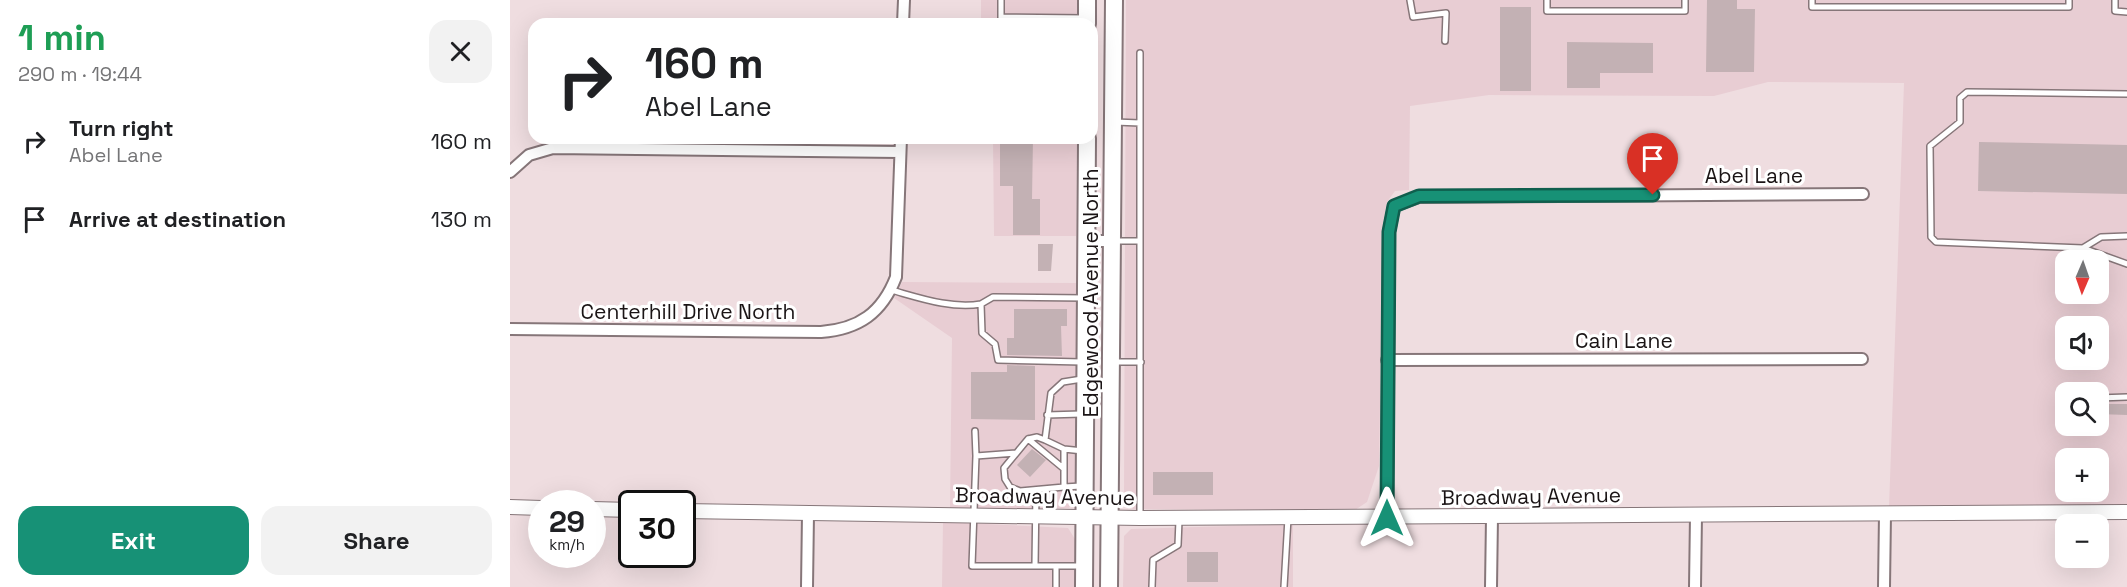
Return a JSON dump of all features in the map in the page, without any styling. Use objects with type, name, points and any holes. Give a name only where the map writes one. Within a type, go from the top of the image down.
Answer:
[{"type":"main road","points":[[1087,0],[1087,18]]},
{"type":"main road","name":"Edgewood Avenue North","points":[[1109,587],[1114,0]]},
{"type":"main road","name":"Edgewood Avenue North","points":[[1084,587],[1087,144]]},
{"type":"street","points":[[903,18],[904,0]]},
{"type":"street","points":[[891,290],[896,277],[899,256],[901,144]]},
{"type":"street","points":[[510,172],[529,155],[553,148],[900,152]]},
{"type":"street","name":"Abel Lane","points":[[1387,360],[1389,232],[1394,206],[1419,196],[1863,194]]},
{"type":"street","points":[[1087,241],[1113,241]]},
{"type":"street","name":"Centerhill Drive North","points":[[510,329],[821,332],[838,330],[864,321],[877,311],[891,290]]},
{"type":"street","name":"Cain Lane","points":[[1387,360],[1862,359]]},
{"type":"street","points":[[1387,360],[1387,518]]},
{"type":"street","points":[[510,507],[528,508]]},
{"type":"street","name":"Broadway Avenue","points":[[696,511],[1085,518],[2127,512]]},
{"type":"street","points":[[807,587],[808,514]]},
{"type":"street","points":[[1884,587],[1885,514]]},
{"type":"street","points":[[1695,587],[1696,515]]},
{"type":"street","points":[[1491,587],[1492,517]]},
{"type":"lane","points":[[1001,0],[1001,18]]},
{"type":"lane","points":[[1410,0],[1413,17],[1446,12],[1445,41]]},
{"type":"lane","points":[[1547,0],[1547,11],[1685,11],[1685,0]]},
{"type":"lane","points":[[1812,0],[1812,7],[2069,7],[2069,0]]},
{"type":"lane","points":[[1894,0],[1894,7]]},
{"type":"lane","points":[[2115,0],[2115,11],[2127,12]]},
{"type":"lane","points":[[1140,53],[1140,518]]},
{"type":"lane","points":[[2127,94],[1967,92],[1960,98],[1960,122],[1930,146],[1931,237],[1936,242],[2083,248],[2127,264]]},
{"type":"lane","points":[[1113,122],[1140,123]]},
{"type":"lane","points":[[2083,248],[2102,237],[2127,236]]},
{"type":"lane","points":[[1113,241],[1140,241]]},
{"type":"lane","points":[[891,290],[965,307],[981,304],[993,297],[1086,298]]},
{"type":"lane","points":[[981,304],[982,333],[994,344],[998,360],[1086,370]]},
{"type":"lane","points":[[1112,363],[1141,362]]},
{"type":"lane","points":[[1045,440],[1051,393],[1063,382],[1086,370]]},
{"type":"lane","points":[[2109,398],[2127,397]]},
{"type":"lane","points":[[1047,415],[1086,414]]},
{"type":"lane","points":[[975,431],[972,566],[1084,566]]},
{"type":"lane","points":[[1086,451],[1064,448],[1037,437],[1028,439],[1004,468],[1005,479],[1010,487],[1020,491],[1086,486]]},
{"type":"lane","points":[[1028,439],[1064,468]]},
{"type":"lane","points":[[1064,448],[1064,487]]},
{"type":"lane","points":[[976,456],[1016,453]]},
{"type":"lane","points":[[1035,566],[1036,491]]},
{"type":"lane","points":[[1152,587],[1153,560],[1178,545],[1179,518]]},
{"type":"lane","points":[[1284,587],[1288,518]]},
{"type":"lane","points":[[1056,566],[1056,587]]},
{"type":"shaded area","points":[[981,0],[1077,0],[1077,18],[981,18]]},
{"type":"shaded area","points":[[1126,0],[2127,0],[2127,506],[1889,508],[1904,83],[1768,82],[1714,96],[1489,95],[1410,106],[1409,190],[1395,191],[1387,202],[1383,224],[1379,466],[1367,502],[1355,510],[1133,509],[1126,504],[1124,498]]},
{"type":"shaded area","points":[[993,144],[1077,144],[1076,236],[994,236]]},
{"type":"shaded area","points":[[902,282],[1077,283],[1075,498],[1069,508],[950,508],[952,338],[894,298]]},
{"type":"shaded area","points":[[943,522],[1068,528],[1075,539],[1074,587],[942,587]]},
{"type":"shaded area","points":[[1293,524],[1293,587],[1123,587],[1124,536],[1131,529]]},
{"type":"building","points":[[1707,0],[1737,0],[1737,9],[1755,9],[1754,72],[1706,72]]},
{"type":"building","points":[[1500,7],[1531,7],[1531,91],[1500,91]]},
{"type":"building","points":[[1567,42],[1653,43],[1653,73],[1600,73],[1600,88],[1567,88]]},
{"type":"building","points":[[1979,142],[2127,145],[2127,194],[1978,191]]},
{"type":"building","points":[[1000,144],[1033,144],[1032,199],[1040,199],[1040,235],[1013,235],[1013,186],[1000,186]]},
{"type":"building","points":[[1038,244],[1053,244],[1051,271],[1038,271]]},
{"type":"building","points":[[1014,309],[1067,309],[1067,326],[1061,326],[1062,356],[1007,355],[1007,338],[1014,338]]},
{"type":"building","points":[[1007,365],[1035,366],[1035,420],[971,419],[971,372],[1007,372]]},
{"type":"building","points":[[2109,404],[2127,404],[2127,415],[2109,414]]},
{"type":"building","points":[[1032,449],[1046,460],[1030,477],[1017,465]]},
{"type":"building","points":[[1153,472],[1213,472],[1213,495],[1153,495]]},
{"type":"building","points":[[1187,552],[1218,552],[1218,582],[1187,582]]},
{"type":"route","points":[[1387,518],[1389,232],[1394,206],[1419,196],[1653,195]]}]
